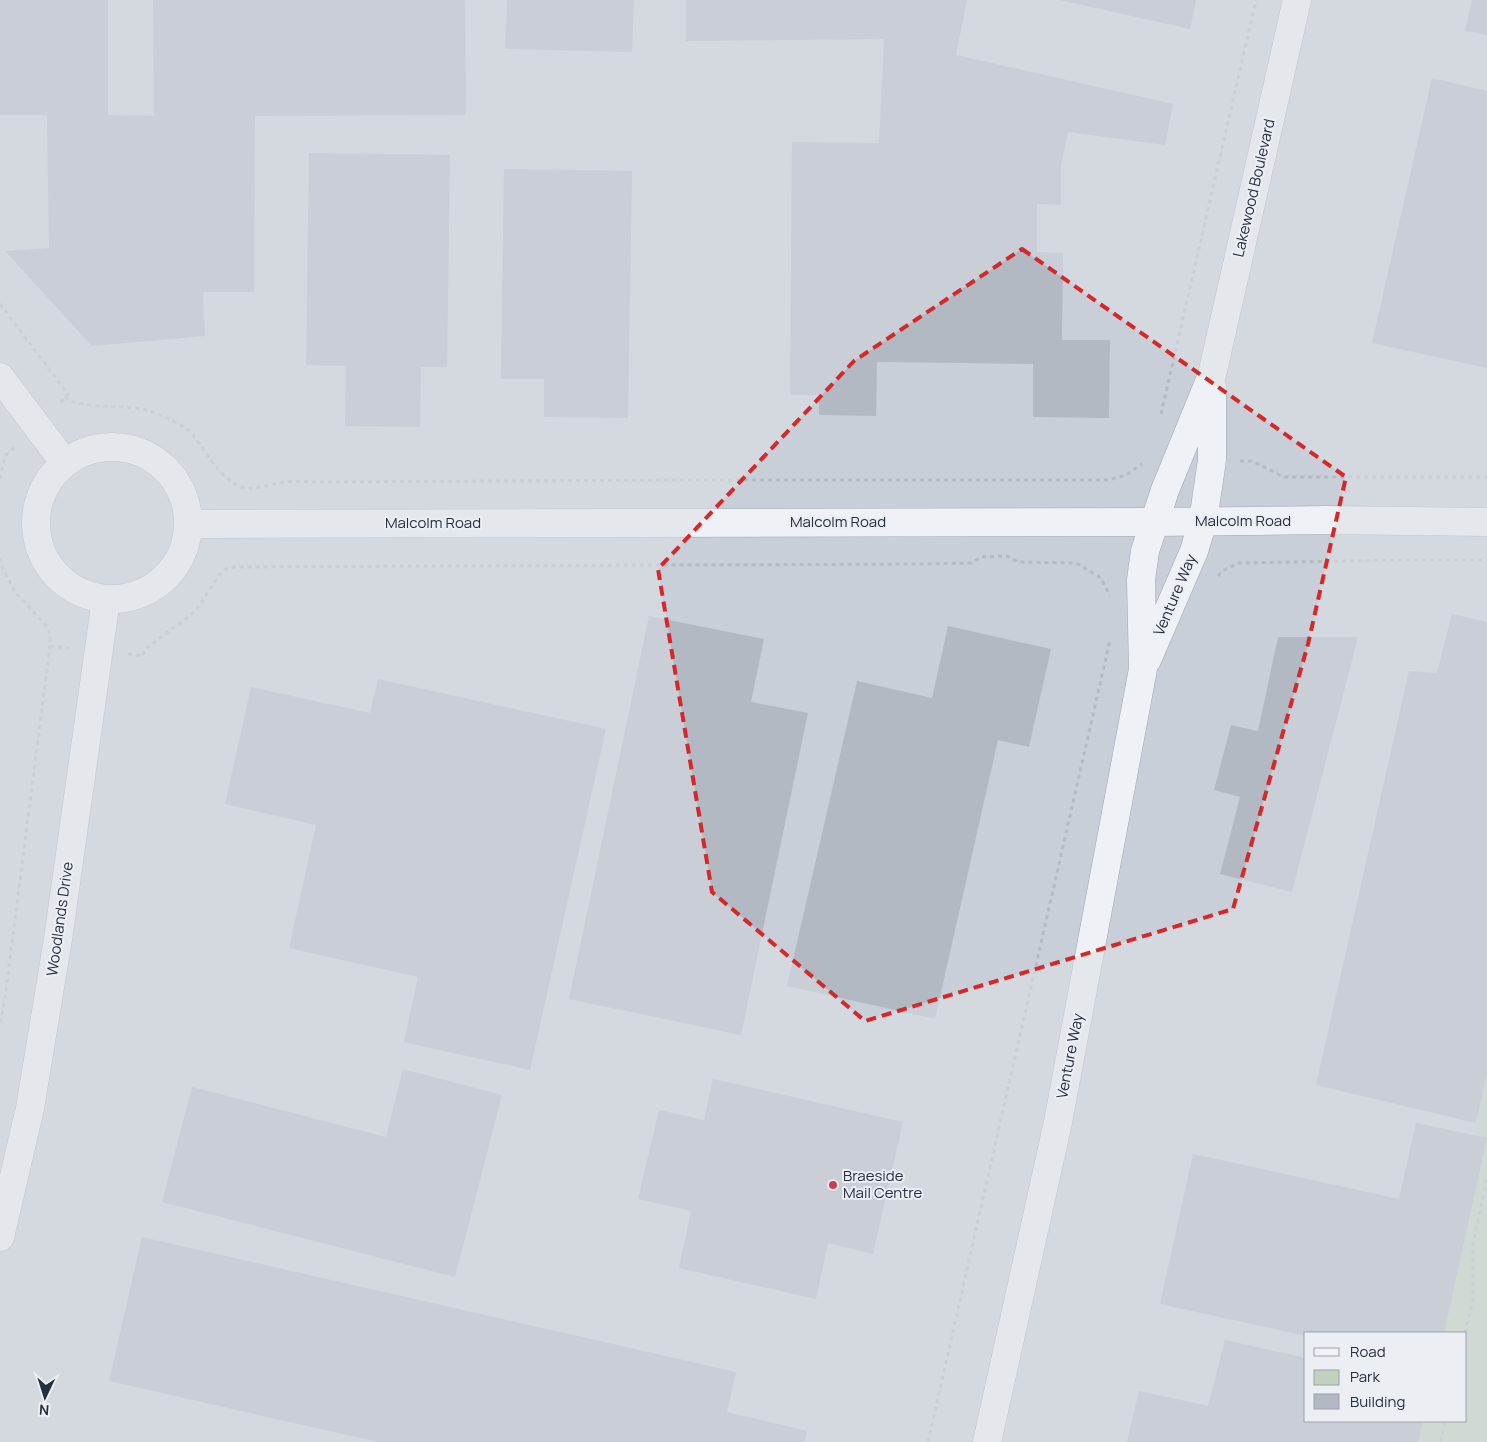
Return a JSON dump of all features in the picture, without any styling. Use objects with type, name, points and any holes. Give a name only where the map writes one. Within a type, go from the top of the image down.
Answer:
[{"type":"street","name":"Lakewood Boulevard","points":[[1154,522],[1176,461],[1212,375],[1297,0]]},
{"type":"street","name":"Lakewood Boulevard","points":[[1203,521],[1212,460],[1212,375]]},
{"type":"street","points":[[0,377],[64,462]]},
{"type":"street","points":[[105,446],[129,447],[152,456],[169,471],[182,489],[189,513],[188,536],[181,558],[167,576],[148,590],[124,598],[97,599],[71,588],[51,570],[40,550],[35,527],[37,504],[48,480],[64,462],[85,451],[105,446]]},
{"type":"street","name":"Venture Way","points":[[987,1442],[1058,1122],[1144,669],[1194,551],[1203,521]]},
{"type":"street","name":"Venture Way","points":[[1144,669],[1141,580],[1145,551],[1154,522]]},
{"type":"street","name":"Malcolm Road","points":[[188,524],[1487,522]]},
{"type":"street","name":"Woodlands Drive","points":[[0,1237],[32,1099],[58,939],[106,599]]},
{"type":"path","points":[[1160,420],[1256,0]]},
{"type":"path","points":[[0,304],[68,394],[65,397],[69,401],[81,404],[146,409],[171,421],[189,431],[225,478],[247,488],[285,482],[1108,480],[1126,475],[1145,461],[1176,461]]},
{"type":"path","points":[[1212,460],[1252,461],[1284,477],[1487,477]]},
{"type":"path","points":[[50,646],[143,656],[144,650],[196,611],[219,575],[226,569],[235,567],[924,564],[971,563],[982,556],[1007,556],[1018,562],[1076,563],[1101,578],[1141,580]]},
{"type":"path","points":[[0,558],[3,569],[16,592],[45,624],[50,634],[8,979],[0,1025]]},
{"type":"path","points":[[1180,582],[1213,582],[1222,571],[1238,563],[1487,560]]},
{"type":"path","points":[[1101,578],[1113,602]]},
{"type":"path","points":[[928,1442],[1111,640]]},
{"type":"path","points":[[1465,1332],[1473,1300],[1473,1244],[1487,1179]]},
{"type":"path","points":[[1441,1442],[1445,1422]]},
{"type":"highlighted area","points":[[1022,249],[1346,477],[1308,644],[1233,909],[865,1021],[712,892],[658,569],[854,361]]},
{"type":"shaded area","points":[[0,0],[1487,0],[1487,1442],[0,1442]]},
{"type":"green space","points":[[1487,1079],[1487,1442],[1408,1442],[1413,1422],[1467,1422],[1467,1332],[1431,1332]]},
{"type":"building","points":[[0,0],[108,0],[108,115],[154,116],[153,0],[465,0],[466,115],[255,116],[254,292],[203,292],[205,336],[92,346],[5,251],[49,248],[47,115],[0,115]]},
{"type":"building","points":[[507,0],[634,0],[632,52],[505,49]]},
{"type":"building","points":[[686,0],[967,0],[956,55],[1173,104],[1165,145],[1068,132],[1061,166],[1061,205],[1037,204],[1037,252],[1063,253],[1062,340],[1110,340],[1109,418],[1033,417],[1033,364],[877,362],[876,416],[819,415],[819,395],[790,395],[792,142],[879,143],[884,39],[686,41]]},
{"type":"building","points":[[1060,0],[1196,0],[1190,29]]},
{"type":"building","points":[[1472,0],[1487,0],[1487,35],[1465,31]]},
{"type":"building","points":[[1432,78],[1487,91],[1487,368],[1372,343]]},
{"type":"building","points":[[309,153],[450,155],[447,367],[421,367],[420,427],[345,426],[346,366],[306,365]]},
{"type":"building","points":[[504,169],[632,171],[628,418],[544,417],[544,379],[501,379]]},
{"type":"building","points":[[1452,614],[1487,622],[1487,1074],[1476,1123],[1316,1085],[1409,671],[1437,673]]},
{"type":"building","points":[[649,616],[764,639],[751,702],[808,713],[741,1035],[569,999]]},
{"type":"building","points":[[948,626],[1051,649],[1029,747],[998,740],[935,1019],[787,986],[857,681],[932,698]]},
{"type":"building","points":[[1278,637],[1358,637],[1292,892],[1220,874],[1240,797],[1214,790],[1231,725],[1258,731]]},
{"type":"building","points":[[378,679],[606,729],[530,1070],[404,1042],[418,977],[289,948],[316,825],[225,804],[251,687],[370,713]]},
{"type":"building","points":[[403,1069],[502,1095],[455,1277],[162,1202],[192,1087],[386,1137]]},
{"type":"building","points":[[713,1079],[903,1122],[873,1254],[828,1243],[816,1299],[679,1268],[691,1211],[638,1199],[659,1110],[704,1120]]},
{"type":"building","points":[[1416,1123],[1487,1138],[1444,1332],[1304,1332],[1304,1336],[1160,1304],[1193,1154],[1399,1199]]},
{"type":"building","points":[[142,1237],[736,1372],[727,1412],[807,1431],[804,1442],[378,1442],[109,1381]]},
{"type":"building","points":[[1225,1340],[1304,1358],[1304,1422],[1423,1422],[1418,1442],[1127,1442],[1139,1391],[1208,1406]]},
{"type":"place","name":"Braeside Mail Centre","points":[[833,1185]]}]
